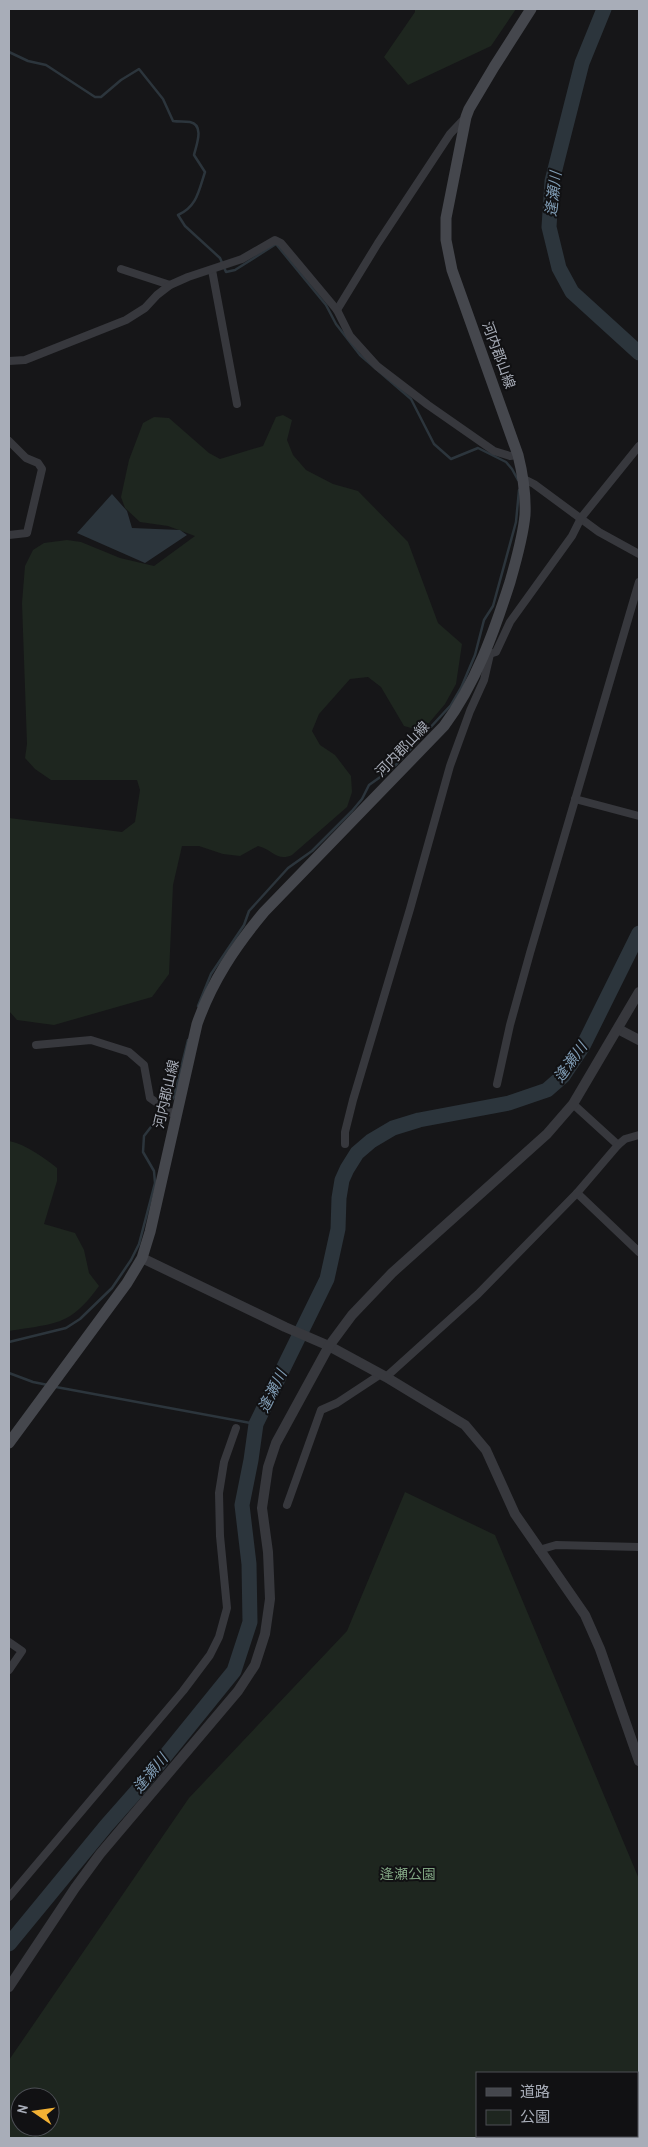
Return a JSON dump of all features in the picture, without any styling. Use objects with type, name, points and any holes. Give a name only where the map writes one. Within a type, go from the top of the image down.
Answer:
[{"type":"main road","name":"河内郡山線","points":[[9,1443],[127,1283],[142,1258],[150,1232],[197,1024],[216,978],[234,949],[264,912],[444,726],[460,705],[487,655],[515,563],[525,516],[524,479],[518,455],[452,270],[446,240],[446,218],[466,117],[489,75],[531,9]]},
{"type":"street","points":[[337,310],[378,243],[450,134],[466,117]]},
{"type":"street","points":[[9,361],[25,360],[126,320],[145,308],[157,295],[170,286],[188,277],[242,259],[275,240],[281,242],[337,310],[350,336],[377,366],[404,388],[494,451],[510,456],[518,455]]},
{"type":"street","points":[[121,269],[170,286]]},
{"type":"street","points":[[212,270],[237,404]]},
{"type":"street","points":[[9,441],[26,458],[38,463],[42,469],[27,533],[9,535]]},
{"type":"street","points":[[345,1144],[344,1137],[353,1100],[450,766],[470,711],[484,680],[487,655],[496,652],[510,622],[572,536],[581,518],[639,446]]},
{"type":"street","points":[[524,479],[534,484],[599,532],[639,554]]},
{"type":"street","points":[[497,1084],[510,1025],[639,582]]},
{"type":"street","points":[[575,799],[639,816]]},
{"type":"street","points":[[9,1987],[95,1861],[238,1691],[255,1664],[265,1634],[270,1599],[268,1552],[262,1508],[268,1467],[276,1443],[326,1345],[392,1273],[547,1134],[573,1104],[639,992]]},
{"type":"street","points":[[618,1029],[639,1040]]},
{"type":"street","points":[[36,1045],[91,1040],[129,1052],[144,1065],[150,1098],[176,1116]]},
{"type":"street","points":[[573,1104],[618,1145]]},
{"type":"street","points":[[287,1505],[321,1410],[337,1403],[383,1376],[478,1294],[577,1193],[618,1145],[625,1139],[639,1135]]},
{"type":"street","points":[[577,1193],[639,1252]]},
{"type":"street","points":[[142,1258],[285,1328],[326,1345],[451,1416],[465,1425],[478,1438],[495,1467],[515,1514],[584,1614],[600,1649],[639,1761]]},
{"type":"street","points":[[9,1897],[183,1691],[187,1683],[191,1681],[210,1656],[227,1608],[220,1536],[219,1493],[224,1462],[236,1428]]},
{"type":"street","points":[[539,1550],[556,1545],[639,1547]]},
{"type":"street","points":[[9,1642],[22,1651],[9,1670]]},
{"type":"green space","points":[[415,9],[516,9],[491,46],[408,85],[384,57],[415,12]]},
{"type":"green space","points":[[283,415],[292,420],[287,440],[293,455],[306,470],[333,484],[358,491],[408,542],[438,623],[462,644],[456,684],[445,704],[429,723],[415,729],[404,726],[381,687],[368,677],[350,679],[319,714],[312,731],[320,745],[335,755],[351,776],[352,792],[347,807],[292,855],[287,857],[278,856],[258,846],[240,856],[223,854],[199,846],[182,846],[173,885],[169,974],[152,997],[54,1025],[17,1020],[9,1011],[9,818],[122,832],[135,822],[140,790],[137,780],[51,780],[35,769],[25,758],[27,744],[22,603],[25,566],[33,550],[44,543],[67,540],[81,542],[120,558],[154,566],[195,536],[168,526],[140,522],[125,508],[121,497],[129,460],[143,423],[154,417],[169,418],[209,453],[220,459],[263,446],[276,417]]},
{"type":"green space","points":[[9,1141],[28,1148],[57,1168],[57,1181],[44,1224],[75,1233],[84,1250],[89,1273],[99,1286],[79,1309],[60,1321],[9,1331]]},
{"type":"green space","name":"逢瀬公園","points":[[405,1492],[495,1535],[639,1879],[639,2138],[9,2138],[9,2060],[189,1798],[347,1631]]},
{"type":"shaded area","points":[[112,494],[127,511],[132,528],[180,530],[187,535],[145,563],[77,533]]},
{"type":"waterway","name":"逢瀬川","points":[[604,9],[582,63],[552,181],[549,227],[559,268],[572,292],[639,353]]},
{"type":"waterway","points":[[9,52],[28,61],[46,65],[95,97],[101,97],[121,80],[139,69],[163,99],[173,121],[190,122],[197,127],[198,141],[194,155],[205,172],[193,203],[178,215],[185,226],[220,258],[226,272],[235,270],[276,244],[326,305],[336,324],[360,355],[411,399],[434,444],[451,459],[478,448],[506,462],[518,480]]},
{"type":"waterway","points":[[198,1006],[211,974],[244,925],[249,911],[288,868],[312,851],[352,811],[362,799],[369,785],[393,768],[451,705],[461,688],[475,655],[484,620],[493,606],[516,522],[519,490]]},
{"type":"waterway","name":"逢瀬川","points":[[9,1944],[234,1671],[250,1622],[249,1564],[242,1505],[256,1424],[327,1279],[338,1229],[339,1198],[342,1180],[347,1169],[357,1153],[371,1141],[393,1128],[419,1120],[509,1103],[547,1090],[563,1076],[583,1046],[639,933]]},
{"type":"waterway","points":[[9,1342],[66,1328],[80,1319],[112,1288],[131,1260],[139,1244],[155,1183],[154,1171],[143,1152],[144,1136],[174,1097],[188,1040]]},
{"type":"waterway","points":[[9,1373],[33,1382],[48,1385]]},
{"type":"waterway","points":[[56,1387],[256,1424]]}]
